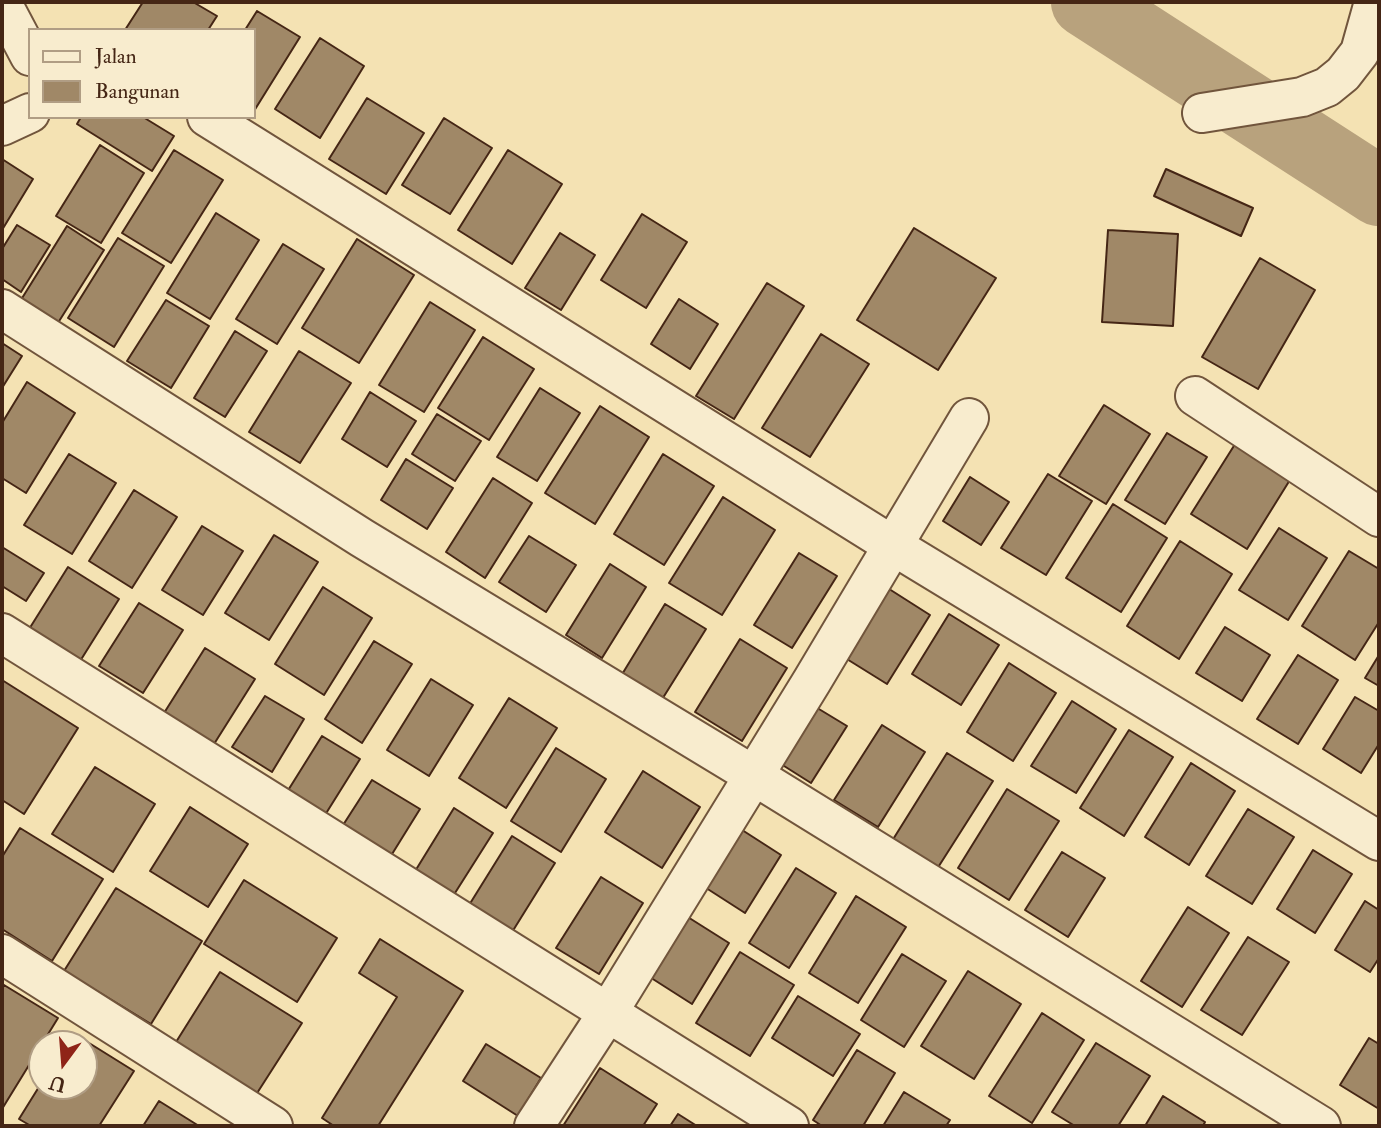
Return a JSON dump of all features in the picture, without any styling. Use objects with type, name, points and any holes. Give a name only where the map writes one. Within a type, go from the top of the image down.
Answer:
[{"type":"street","points":[[1202,113],[1302,97],[1327,87],[1343,74],[1360,52],[1374,2]]},
{"type":"street","points":[[2,3],[28,52]]},
{"type":"street","points":[[2,126],[28,114]]},
{"type":"street","points":[[210,119],[892,545],[1379,841]]},
{"type":"street","points":[[2,309],[362,538],[753,775],[1321,1126]]},
{"type":"street","points":[[1195,396],[1379,517]]},
{"type":"street","points":[[534,1126],[607,1014],[813,681],[969,418]]},
{"type":"street","points":[[2,633],[789,1126]]},
{"type":"street","points":[[2,954],[273,1126]]},
{"type":"building","points":[[143,2],[193,2],[217,16],[209,28],[126,28]]},
{"type":"building","points":[[257,11],[300,37],[256,108],[256,28],[246,28]]},
{"type":"building","points":[[320,38],[364,66],[320,138],[275,109]]},
{"type":"building","points":[[367,98],[424,133],[386,194],[329,159]]},
{"type":"building","points":[[444,118],[492,148],[450,214],[402,185]]},
{"type":"building","points":[[80,119],[146,119],[174,136],[152,171],[77,124]]},
{"type":"building","points":[[100,145],[144,173],[101,243],[56,216]]},
{"type":"building","points":[[174,150],[223,180],[171,263],[122,233]]},
{"type":"building","points":[[508,150],[562,184],[512,264],[458,230]]},
{"type":"building","points":[[2,159],[33,179],[2,230]]},
{"type":"building","points":[[1166,169],[1253,208],[1241,236],[1154,196]]},
{"type":"building","points":[[216,213],[259,240],[210,319],[167,293]]},
{"type":"building","points":[[642,214],[687,242],[646,308],[601,280]]},
{"type":"building","points":[[17,225],[50,245],[21,292],[2,279],[2,249]]},
{"type":"building","points":[[67,226],[104,250],[56,326],[19,303]]},
{"type":"building","points":[[914,228],[996,278],[938,370],[857,320]]},
{"type":"building","points":[[1108,230],[1178,234],[1173,326],[1102,322]]},
{"type":"building","points":[[560,233],[595,255],[561,310],[525,288]]},
{"type":"building","points":[[118,238],[164,266],[114,347],[68,318]]},
{"type":"building","points":[[357,239],[414,275],[359,363],[302,328]]},
{"type":"building","points":[[283,244],[324,269],[277,344],[236,319]]},
{"type":"building","points":[[1260,258],[1315,290],[1258,389],[1202,357]]},
{"type":"building","points":[[767,283],[804,306],[734,419],[696,396]]},
{"type":"building","points":[[679,299],[718,324],[690,369],[651,344]]},
{"type":"building","points":[[166,300],[209,326],[171,388],[127,361]]},
{"type":"building","points":[[430,302],[475,330],[424,412],[379,385]]},
{"type":"building","points":[[235,331],[267,351],[225,417],[194,398]]},
{"type":"building","points":[[821,334],[869,364],[810,457],[762,428]]},
{"type":"building","points":[[483,337],[534,369],[489,440],[438,408]]},
{"type":"building","points":[[2,343],[22,356],[2,388]]},
{"type":"building","points":[[299,351],[351,383],[300,463],[249,432]]},
{"type":"building","points":[[27,382],[75,413],[26,493],[2,478],[2,423]]},
{"type":"building","points":[[540,388],[580,413],[537,481],[497,457]]},
{"type":"building","points":[[370,392],[416,421],[387,467],[342,439]]},
{"type":"building","points":[[1104,405],[1150,434],[1106,504],[1059,476]]},
{"type":"building","points":[[600,406],[649,437],[595,524],[545,493]]},
{"type":"building","points":[[437,414],[481,441],[455,481],[412,454]]},
{"type":"building","points":[[1167,433],[1207,457],[1165,524],[1125,500]]},
{"type":"building","points":[[1237,441],[1293,475],[1247,549],[1191,514]]},
{"type":"building","points":[[69,454],[116,483],[72,554],[24,525]]},
{"type":"building","points":[[663,454],[714,486],[664,565],[614,534]]},
{"type":"building","points":[[406,459],[453,488],[427,529],[381,500]]},
{"type":"building","points":[[1048,474],[1092,501],[1046,575],[1001,548]]},
{"type":"building","points":[[970,477],[1009,502],[981,545],[943,521]]},
{"type":"building","points":[[493,478],[532,503],[485,578],[446,552]]},
{"type":"building","points":[[134,490],[177,517],[132,588],[89,561]]},
{"type":"building","points":[[723,497],[775,530],[722,615],[669,583]]},
{"type":"building","points":[[1113,504],[1167,538],[1121,612],[1066,578]]},
{"type":"building","points":[[202,526],[243,551],[203,615],[162,590]]},
{"type":"building","points":[[1279,528],[1327,558],[1288,620],[1239,590]]},
{"type":"building","points":[[274,535],[318,562],[269,640],[225,613]]},
{"type":"building","points":[[529,536],[576,565],[546,612],[499,582]]},
{"type":"building","points":[[1180,541],[1232,574],[1179,659],[1127,626]]},
{"type":"building","points":[[2,547],[44,573],[26,601],[2,586]]},
{"type":"building","points":[[1349,551],[1379,569],[1379,622],[1355,660],[1302,626]]},
{"type":"building","points":[[799,553],[837,576],[792,648],[754,625]]},
{"type":"building","points":[[610,564],[646,587],[602,658],[566,635]]},
{"type":"building","points":[[68,567],[119,599],[77,666],[26,634]]},
{"type":"building","points":[[323,587],[372,618],[324,695],[275,664]]},
{"type":"building","points":[[886,587],[930,615],[887,684],[842,656]]},
{"type":"building","points":[[139,603],[183,630],[143,693],[99,666]]},
{"type":"building","points":[[665,604],[706,629],[661,701],[621,676]]},
{"type":"building","points":[[949,614],[999,645],[961,705],[912,674]]},
{"type":"building","points":[[1225,627],[1270,655],[1242,701],[1196,673]]},
{"type":"building","points":[[740,639],[787,668],[742,741],[695,712]]},
{"type":"building","points":[[374,641],[412,664],[362,743],[325,719]]},
{"type":"building","points":[[205,648],[255,679],[209,752],[159,721]]},
{"type":"building","points":[[1298,655],[1338,680],[1298,744],[1257,719]]},
{"type":"building","points":[[1379,655],[1379,686],[1365,678]]},
{"type":"building","points":[[1009,663],[1056,693],[1013,761],[967,732]]},
{"type":"building","points":[[431,679],[473,705],[429,776],[387,750]]},
{"type":"building","points":[[2,680],[78,728],[24,814],[2,800]]},
{"type":"building","points":[[265,696],[304,719],[272,772],[232,747]]},
{"type":"building","points":[[1355,697],[1379,711],[1379,744],[1361,773],[1323,749]]},
{"type":"building","points":[[509,698],[557,728],[506,808],[459,778]]},
{"type":"building","points":[[1072,701],[1116,729],[1076,793],[1031,766]]},
{"type":"building","points":[[809,703],[847,726],[811,783],[773,759]]},
{"type":"building","points":[[882,725],[925,752],[878,827],[834,800]]},
{"type":"building","points":[[1129,730],[1173,757],[1124,836],[1080,808]]},
{"type":"building","points":[[322,736],[360,759],[325,815],[287,792]]},
{"type":"building","points":[[556,748],[606,779],[561,852],[511,821]]},
{"type":"building","points":[[947,753],[993,781],[937,869],[892,841]]},
{"type":"building","points":[[1191,763],[1235,791],[1189,865],[1145,837]]},
{"type":"building","points":[[95,767],[155,804],[113,872],[52,834]]},
{"type":"building","points":[[643,771],[700,807],[662,868],[605,832]]},
{"type":"building","points":[[372,780],[420,809],[384,867],[336,836]]},
{"type":"building","points":[[1007,789],[1059,821],[1009,900],[958,868]]},
{"type":"building","points":[[190,807],[248,844],[208,907],[150,871]]},
{"type":"building","points":[[454,808],[493,833],[448,904],[409,881]]},
{"type":"building","points":[[1248,809],[1294,837],[1252,904],[1206,876]]},
{"type":"building","points":[[20,828],[103,879],[52,961],[2,929],[2,857]]},
{"type":"building","points":[[739,828],[781,855],[745,913],[703,886]]},
{"type":"building","points":[[512,836],[555,863],[509,937],[466,910]]},
{"type":"building","points":[[1313,850],[1352,874],[1315,933],[1277,909]]},
{"type":"building","points":[[1062,852],[1105,878],[1068,937],[1025,910]]},
{"type":"building","points":[[796,868],[836,893],[789,968],[749,943]]},
{"type":"building","points":[[601,877],[643,903],[599,974],[556,948]]},
{"type":"building","points":[[244,880],[337,938],[297,1002],[204,944]]},
{"type":"building","points":[[116,888],[202,941],[151,1024],[64,971]]},
{"type":"building","points":[[856,896],[906,927],[858,1003],[809,973]]},
{"type":"building","points":[[1365,901],[1379,910],[1379,958],[1370,972],[1335,950]]},
{"type":"building","points":[[1188,907],[1229,933],[1182,1007],[1141,981]]},
{"type":"building","points":[[683,914],[729,943],[692,1004],[645,974]]},
{"type":"building","points":[[1248,937],[1289,962],[1242,1035],[1201,1010]]},
{"type":"building","points":[[380,939],[463,991],[378,1126],[334,1126],[322,1118],[397,997],[359,973]]},
{"type":"building","points":[[740,952],[794,985],[750,1056],[696,1023]]},
{"type":"building","points":[[902,954],[946,981],[904,1047],[861,1020]]},
{"type":"building","points":[[968,971],[1021,1004],[974,1079],[921,1046]]},
{"type":"building","points":[[220,972],[302,1023],[252,1101],[171,1050]]},
{"type":"building","points":[[4,985],[58,1018],[51,1030],[28,1030],[28,1067],[2,1109]]},
{"type":"building","points":[[798,996],[860,1034],[833,1076],[772,1038]]},
{"type":"building","points":[[1042,1013],[1084,1040],[1032,1123],[989,1096]]},
{"type":"building","points":[[1369,1038],[1379,1044],[1379,1109],[1340,1085]]},
{"type":"building","points":[[1096,1043],[1150,1076],[1118,1126],[1075,1126],[1052,1112]]},
{"type":"building","points":[[486,1044],[541,1078],[518,1116],[463,1081]]},
{"type":"building","points":[[98,1049],[134,1071],[99,1126],[31,1126],[19,1119],[31,1100],[98,1100]]},
{"type":"building","points":[[857,1050],[895,1073],[863,1126],[822,1126],[813,1120]]},
{"type":"building","points":[[600,1068],[657,1104],[643,1126],[563,1126]]},
{"type":"building","points":[[904,1092],[950,1120],[946,1126],[883,1126]]},
{"type":"building","points":[[1163,1096],[1205,1122],[1203,1126],[1145,1126]]},
{"type":"building","points":[[159,1101],[199,1126],[143,1126]]},
{"type":"building","points":[[678,1114],[697,1126],[670,1126]]},
{"type":"waterway","points":[[1086,2],[1379,191]]}]
